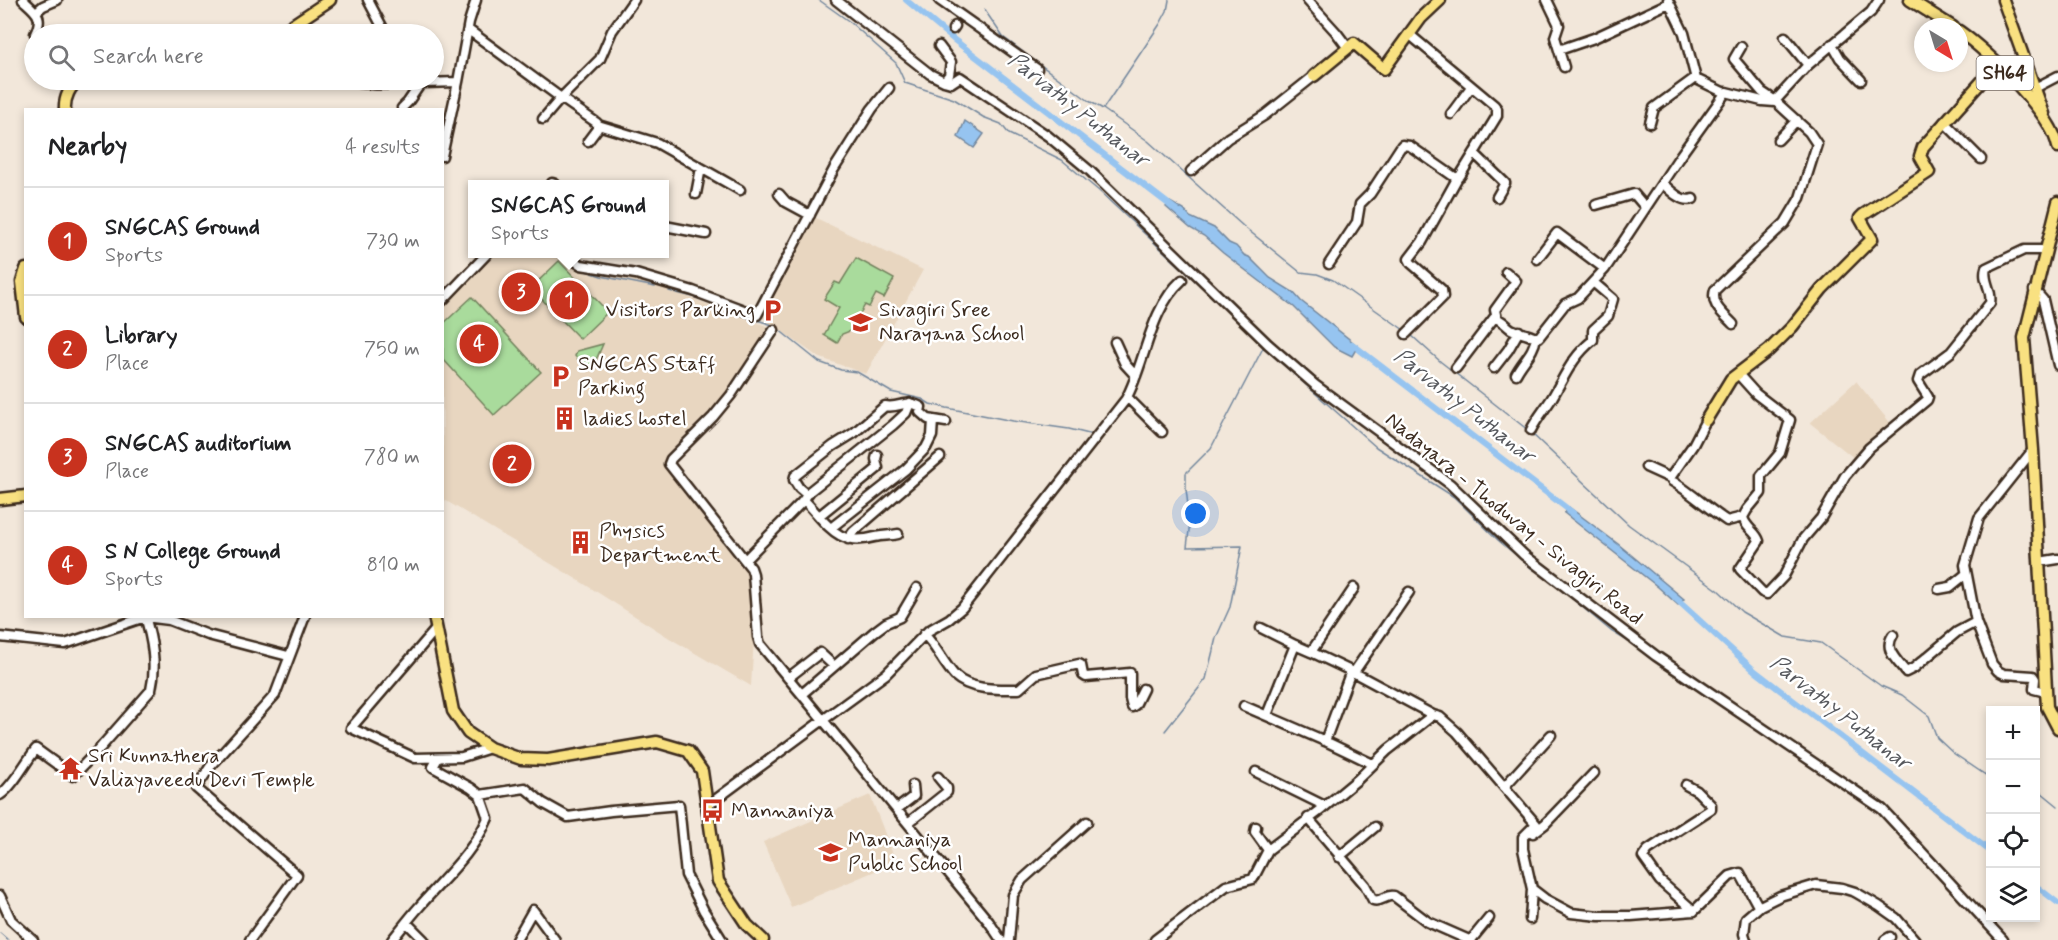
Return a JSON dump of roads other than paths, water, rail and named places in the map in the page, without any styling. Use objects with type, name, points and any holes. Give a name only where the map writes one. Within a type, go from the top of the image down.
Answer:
[{"type":"main road","points":[[294,24],[330,0]]},
{"type":"main road","points":[[1314,76],[1354,43],[1384,69],[1409,34],[1440,0]]},
{"type":"main road","points":[[1910,0],[1939,18]]},
{"type":"main road","points":[[2003,0],[2046,120]]},
{"type":"main road","name":"SH64","points":[[1968,38],[2000,67],[2046,120],[2058,143]]},
{"type":"main road","points":[[1706,420],[1731,379],[1769,350],[1792,327],[1822,289],[1872,239],[1860,219],[1863,215],[1929,172],[1920,156],[1923,147],[1984,79],[2000,67]]},
{"type":"main road","points":[[65,108],[64,103],[70,90]]},
{"type":"main road","points":[[2058,201],[2034,290],[2024,338],[2033,450],[2047,707],[2058,728]]},
{"type":"main road","points":[[24,276],[22,282],[24,300]]},
{"type":"main road","points":[[0,499],[24,496]]},
{"type":"main road","points":[[434,618],[453,711],[468,733],[490,748],[521,759],[548,760],[657,742],[688,751],[702,771],[718,881],[747,925],[763,940]]},
{"type":"street","points":[[23,0],[36,12],[39,24]]},
{"type":"street","points":[[36,12],[57,0]]},
{"type":"street","points":[[368,0],[381,24]]},
{"type":"street","points":[[444,147],[476,0]]},
{"type":"street","points":[[543,119],[600,59],[612,31],[634,0]]},
{"type":"street","name":"Nadayara - Thoduvay - Sivagiri Road","points":[[836,0],[930,74],[951,83],[960,77],[1048,136],[1090,171],[1192,272],[1314,385],[1450,484],[1524,555],[1656,656],[1882,809],[2003,940]]},
{"type":"street","points":[[939,0],[1037,69]]},
{"type":"street","points":[[1306,0],[1348,48]]},
{"type":"street","points":[[1547,0],[1559,25],[1555,37],[1564,67]]},
{"type":"street","points":[[1559,50],[1594,38],[1669,2],[1684,33],[1695,78],[1725,93],[1729,92],[1762,101],[1775,101],[1808,65],[1871,12],[1879,0]]},
{"type":"street","points":[[470,31],[598,125],[657,143],[740,190]]},
{"type":"street","points":[[1406,334],[1443,297],[1442,290],[1409,259],[1422,242],[1458,177],[1497,116],[1494,105],[1409,34]]},
{"type":"street","points":[[1785,37],[1808,65]]},
{"type":"street","points":[[1832,44],[1840,58],[1861,80]]},
{"type":"street","points":[[939,46],[951,62],[949,75],[944,81]]},
{"type":"street","points":[[1733,324],[1714,304],[1712,297],[1715,290],[1785,223],[1800,198],[1817,144],[1797,120],[1762,92],[1734,58],[1741,47]]},
{"type":"street","points":[[1191,171],[1228,138],[1265,115],[1314,76]]},
{"type":"street","points":[[2035,88],[2058,76]]},
{"type":"street","points":[[1650,123],[1654,108],[1695,78]]},
{"type":"street","points":[[444,82],[458,82]]},
{"type":"street","points":[[1451,114],[1471,87]]},
{"type":"street","points":[[570,258],[581,265],[636,274],[693,291],[757,315],[834,169],[872,109],[889,88]]},
{"type":"street","points":[[402,108],[414,90]]},
{"type":"street","points":[[1506,272],[1516,281],[1495,310],[1497,319],[1509,328],[1539,337],[1565,304],[1578,298],[1605,269],[1626,240],[1645,207],[1725,93]]},
{"type":"street","points":[[1778,140],[1797,120]]},
{"type":"street","points":[[1944,122],[1981,159]]},
{"type":"street","points":[[588,141],[598,125]]},
{"type":"street","points":[[1329,264],[1357,222],[1360,204],[1370,194],[1402,145],[1410,146],[1456,178],[1458,177]]},
{"type":"street","points":[[1474,153],[1505,183],[1497,197]]},
{"type":"street","points":[[696,194],[701,168]]},
{"type":"street","points":[[1662,183],[1683,199],[1693,200]]},
{"type":"street","points":[[779,194],[786,202],[810,215]]},
{"type":"street","points":[[1596,205],[1634,194],[1645,207]]},
{"type":"street","points":[[669,227],[706,234]]},
{"type":"street","points":[[1537,259],[1557,233],[1605,269]]},
{"type":"street","points":[[1737,374],[1756,394],[1790,420],[1780,453],[1761,476],[1761,493],[1743,517],[1745,524],[1759,541],[1740,568],[1763,593],[1767,594],[1784,576],[1803,539],[1821,518],[1845,476],[1869,448],[1927,400],[1928,397],[1918,381],[1920,375],[1951,352],[1990,303],[1991,298],[1984,273],[1986,268],[2024,250],[2038,248],[2045,250]]},
{"type":"street","points":[[444,299],[483,258]]},
{"type":"street","points":[[707,806],[886,674],[924,634],[949,619],[968,601],[1127,397],[1157,318],[1170,294],[1182,280]]},
{"type":"street","points":[[1531,430],[1539,414],[1552,398],[1564,373],[1582,349],[1593,340],[1593,330],[1608,316],[1613,298],[1593,282]]},
{"type":"street","points":[[2034,290],[2043,300],[2058,364]]},
{"type":"street","points":[[1456,368],[1494,318],[1497,319]]},
{"type":"street","points":[[774,330],[731,395],[713,417],[671,459],[670,467],[745,560],[753,574],[758,637],[768,654],[897,809],[1001,940]]},
{"type":"street","points":[[1494,368],[1520,331]]},
{"type":"street","points":[[1516,374],[1533,351],[1536,337]]},
{"type":"street","points":[[1115,342],[1125,364],[1136,376]]},
{"type":"street","points":[[1127,397],[1161,432]]},
{"type":"street","points":[[898,534],[862,541],[839,536],[806,502],[794,480],[795,476],[843,438],[853,433],[884,406],[894,408],[904,402],[920,405],[921,414],[933,420],[946,422]]},
{"type":"street","points":[[745,560],[832,471],[893,425],[906,413],[910,403]]},
{"type":"street","points":[[831,528],[906,469],[927,448],[932,436],[933,420]]},
{"type":"street","points":[[1670,478],[1693,445],[1706,420]]},
{"type":"street","points":[[2033,450],[1979,518],[1965,566],[1976,622],[1989,658],[1998,671],[2004,674],[2033,676],[2034,689],[2046,692]]},
{"type":"street","points":[[819,516],[878,468],[877,455]]},
{"type":"street","points":[[848,539],[853,532],[940,458]]},
{"type":"street","points":[[1646,467],[1670,478],[1672,482],[1727,521],[1743,517]]},
{"type":"street","points":[[2039,562],[2058,559]]},
{"type":"street","points":[[1939,589],[1950,587],[1966,574]]},
{"type":"street","points":[[802,694],[874,632],[900,617],[917,588]]},
{"type":"street","points":[[1311,652],[1354,588]]},
{"type":"street","points":[[1325,741],[1352,671],[1409,592]]},
{"type":"street","points":[[0,637],[65,644],[142,618]]},
{"type":"street","points":[[0,795],[8,789],[21,767],[36,749],[73,776],[152,690],[154,679],[152,636],[145,618]]},
{"type":"street","points":[[153,618],[169,620],[208,635],[288,656]]},
{"type":"street","points":[[250,940],[297,875],[196,788],[210,767],[275,695],[304,618]]},
{"type":"street","points":[[1893,635],[1889,648],[1893,658],[1906,672],[1957,632],[1976,622]]},
{"type":"street","points":[[1261,628],[1352,671],[1440,717],[1457,732],[1536,824],[1522,837],[1532,889],[1530,919]]},
{"type":"street","points":[[436,629],[351,728],[415,758],[462,757],[490,748]]},
{"type":"street","points":[[924,634],[955,675],[964,682],[978,687],[1019,688],[1036,674],[1079,664],[1086,677],[1130,672],[1132,706],[1135,705],[1143,689]]},
{"type":"street","points":[[1267,715],[1295,645]]},
{"type":"street","points":[[788,678],[820,653],[834,666]]},
{"type":"street","points":[[1244,706],[1373,764]]},
{"type":"street","points":[[1155,940],[1226,886],[1253,879],[1268,850],[1325,806],[1388,750],[1433,715]]},
{"type":"street","points":[[1504,787],[1551,735]]},
{"type":"street","points":[[392,940],[467,855],[482,833],[488,818],[480,795],[432,767],[438,758]]},
{"type":"street","points":[[1256,772],[1325,806]]},
{"type":"street","points":[[1523,840],[1545,824],[1594,773]]},
{"type":"street","points":[[908,823],[947,792],[947,788],[938,777]]},
{"type":"street","points":[[897,809],[914,796],[913,785]]},
{"type":"street","points":[[1686,785],[1696,791],[1712,809],[1648,850],[1643,857],[1660,881],[1694,910]]},
{"type":"street","points":[[480,795],[525,788],[543,803],[568,817],[679,805],[686,875],[722,940]]},
{"type":"street","points":[[1308,818],[1365,885],[1375,901],[1394,896],[1428,922],[1454,938],[1470,940],[1489,918]]},
{"type":"street","points":[[1009,940],[1015,890],[1022,880],[1087,822]]},
{"type":"street","points":[[1256,827],[1255,832],[1268,850]]},
{"type":"street","points":[[1339,857],[1375,827]]},
{"type":"street","points":[[1532,889],[1571,913],[1631,916],[1694,910],[1730,876],[1740,873],[1760,906]]},
{"type":"street","points":[[1746,940],[1744,934],[1746,918],[1760,906],[1780,896],[1816,885],[1855,892],[1896,918],[1915,940]]},
{"type":"street","points":[[0,896],[11,920],[33,940]]},
{"type":"street","points":[[516,940],[533,910],[555,940]]},
{"type":"street","points":[[407,922],[424,940]]},
{"type":"water","points":[[965,121],[984,134],[974,148],[958,137]]},
{"type":"water","points":[[1170,202],[1184,210],[1190,217],[1214,228],[1270,278],[1293,292],[1301,301],[1358,346],[1352,356],[1334,347],[1294,307],[1204,236],[1190,228],[1166,207]]},
{"type":"water","points":[[1569,507],[1684,599],[1678,605],[1564,513]]},
{"type":"waterway","points":[[819,0],[850,22],[896,63],[905,83],[954,99],[983,117],[1001,124],[1009,134],[1062,160],[1099,191],[1236,319]]},
{"type":"waterway","name":"Parvathy Puthanar","points":[[906,0],[953,39],[1175,209]]},
{"type":"waterway","points":[[1169,0],[1167,11],[1160,24],[1103,109],[1148,141],[1243,226],[1300,272],[1317,274],[1333,280],[1404,330]]},
{"type":"waterway","points":[[984,9],[1003,37],[1103,109]]},
{"type":"waterway","points":[[580,269],[601,276],[655,287]]},
{"type":"waterway","points":[[669,291],[705,300]]},
{"type":"waterway","points":[[709,302],[773,325],[819,362],[841,370],[857,372],[891,392],[947,408],[1093,435]]},
{"type":"waterway","points":[[1239,322],[1263,347],[1376,447],[1454,497],[1498,540],[1531,568],[1544,575]]},
{"type":"waterway","points":[[1411,335],[1441,362],[1528,430]]},
{"type":"waterway","name":"Parvathy Puthanar","points":[[1352,344],[1573,513]]},
{"type":"waterway","points":[[1165,731],[1206,679],[1216,638],[1230,607],[1242,546],[1187,547],[1190,522],[1186,473],[1211,448],[1263,348]]},
{"type":"waterway","points":[[1531,433],[1629,525],[1718,590],[1742,612],[1785,637],[1821,643],[1881,686],[1902,695],[1929,716],[1937,738],[1953,753],[1986,775]]},
{"type":"waterway","points":[[1547,578],[1611,631],[1639,648]]},
{"type":"waterway","name":"Parvathy Puthanar","points":[[1675,598],[1755,671],[1986,848]]},
{"type":"waterway","points":[[1664,667],[1740,718]]},
{"type":"waterway","points":[[1756,729],[1881,814],[1960,900]]},
{"type":"waterway","points":[[2040,791],[2058,806]]},
{"type":"waterway","name":"Parvathy Puthanar","points":[[2040,889],[2058,903]]},
{"type":"waterway","points":[[0,933],[8,940]]},
{"type":"place","name":"SNGCAS auditorium","points":[[521,292]]},
{"type":"place","name":"SNGCAS Ground","points":[[569,300]]},
{"type":"place","name":"Visitors Parking","points":[[773,310]]},
{"type":"place","name":"Sivagiri Sree Narayana School","points":[[861,322]]},
{"type":"place","name":"S N College Ground","points":[[479,344]]},
{"type":"place","name":"SNGCAS Staff Parking","points":[[560,376]]},
{"type":"place","name":"ladies hostel","points":[[565,419]]},
{"type":"place","name":"Library","points":[[512,464]]},
{"type":"place","name":"Physics Department","points":[[581,543]]},
{"type":"place","name":"Sri Kunnathera Valiayaveedu Devi Temple","points":[[70,768]]},
{"type":"place","name":"Mannaniya","points":[[713,811]]},
{"type":"place","name":"Mannaniya Public School","points":[[830,852]]}]
